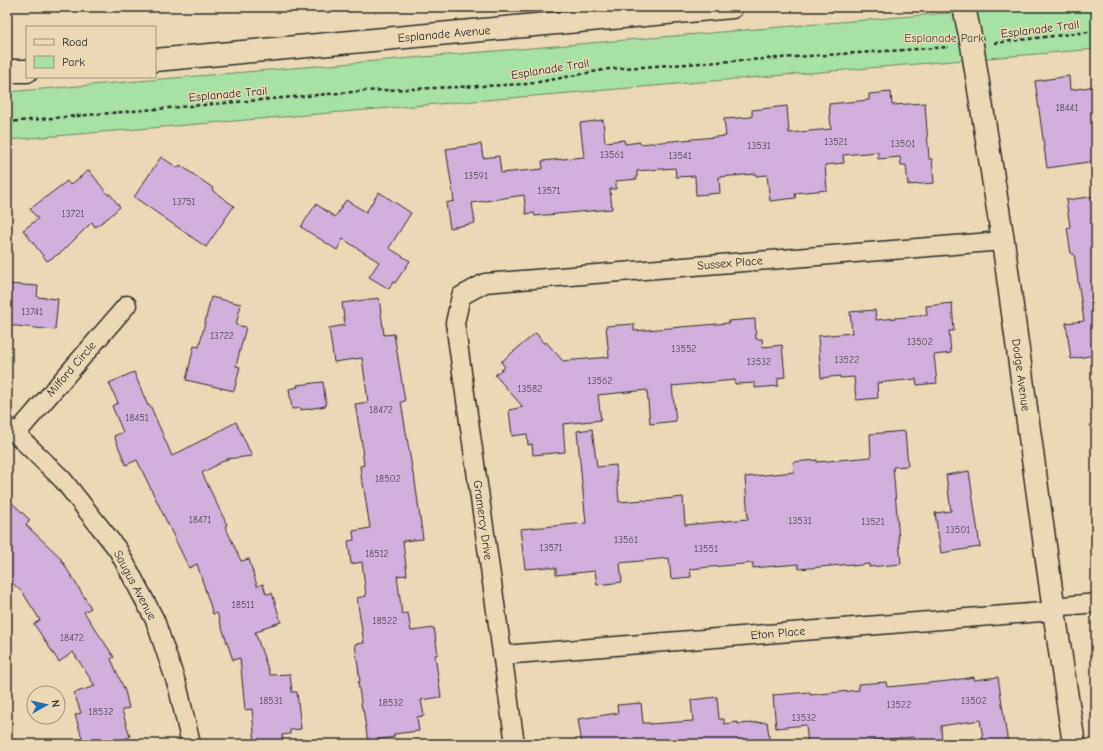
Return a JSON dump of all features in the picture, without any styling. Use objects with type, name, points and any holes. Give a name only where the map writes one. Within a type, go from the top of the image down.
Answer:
[{"type":"street","name":"Esplanade Avenue","points":[[156,60],[570,14],[732,7]]},
{"type":"street","name":"Dodge Avenue","points":[[964,7],[972,46],[1003,241],[1074,744]]},
{"type":"street","points":[[7,71],[26,71]]},
{"type":"street","name":"Sussex Place","points":[[461,296],[485,283],[1003,241]]},
{"type":"street","name":"Gramercy Drive","points":[[461,296],[455,323],[514,744]]},
{"type":"street","name":"Milford Circle","points":[[11,430],[127,305]]},
{"type":"street","name":"Saugus Avenue","points":[[11,430],[63,480],[118,550],[155,620],[178,688],[191,744]]},
{"type":"street","name":"Eton Place","points":[[502,655],[1054,609],[1096,603]]},
{"type":"path","name":"Esplanade Trail","points":[[7,122],[363,91],[528,84],[609,68],[972,46],[1096,31]]},
{"type":"green space","name":"Esplanade Park","points":[[1019,7],[1096,7],[1096,49],[7,140],[7,92]]},
{"type":"building","points":[[1069,76],[1070,90],[1096,86],[1096,161],[1047,168],[1035,81]]},
{"type":"building","points":[[891,92],[892,105],[925,103],[929,159],[932,159],[934,183],[908,185],[906,165],[901,165],[900,157],[878,159],[878,152],[843,155],[844,163],[825,165],[827,190],[795,193],[796,198],[770,201],[767,175],[756,176],[756,174],[719,177],[720,193],[696,195],[695,176],[676,177],[675,168],[637,171],[637,179],[616,181],[616,189],[610,189],[612,209],[535,216],[534,213],[526,214],[524,195],[472,203],[475,223],[450,228],[446,203],[454,201],[446,149],[481,144],[483,158],[499,156],[501,173],[543,169],[542,161],[584,157],[580,123],[603,120],[605,142],[624,140],[625,144],[640,142],[640,144],[726,136],[724,119],[752,117],[752,110],[787,106],[789,133],[831,129],[829,104],[869,100],[869,94]]},
{"type":"building","points":[[161,157],[178,168],[180,165],[213,188],[212,190],[234,206],[206,247],[134,197]]},
{"type":"building","points":[[89,170],[108,195],[110,194],[120,207],[95,227],[92,222],[62,252],[47,261],[23,230],[38,219],[30,209],[67,181],[70,185]]},
{"type":"building","points":[[379,192],[411,213],[389,248],[410,261],[389,289],[369,277],[379,262],[343,239],[337,250],[301,227],[316,204],[335,217],[346,200],[366,212]]},
{"type":"building","points":[[1096,196],[1096,355],[1071,359],[1066,323],[1084,321],[1074,254],[1071,254],[1067,228],[1070,227],[1066,200]]},
{"type":"building","points":[[7,284],[38,286],[37,297],[58,299],[55,330],[7,325]]},
{"type":"building","points":[[211,297],[241,304],[236,325],[246,327],[236,366],[240,367],[234,391],[186,380],[194,346],[199,347]]},
{"type":"building","points":[[379,298],[384,335],[394,334],[405,401],[401,402],[414,474],[423,539],[403,541],[407,575],[397,576],[402,614],[408,613],[411,631],[434,628],[438,654],[435,655],[441,697],[421,700],[424,716],[417,717],[419,731],[394,734],[394,737],[368,741],[358,682],[360,681],[355,644],[364,643],[357,598],[366,596],[362,562],[351,564],[348,541],[354,540],[353,531],[370,528],[362,483],[360,466],[364,465],[363,450],[355,404],[368,402],[362,358],[334,362],[329,328],[345,325],[342,303]]},
{"type":"building","points":[[952,303],[954,331],[949,331],[951,353],[934,355],[937,383],[917,385],[916,379],[877,383],[878,398],[856,400],[854,377],[840,378],[840,376],[821,378],[818,336],[852,333],[850,312],[875,310],[876,320],[927,315],[926,306]]},
{"type":"building","points":[[755,319],[756,339],[762,339],[763,347],[782,345],[785,377],[778,378],[778,386],[755,388],[755,383],[735,384],[735,380],[672,386],[676,421],[650,424],[647,390],[598,395],[601,420],[563,424],[565,452],[533,455],[532,444],[528,445],[527,434],[512,436],[509,410],[523,407],[495,375],[505,367],[501,362],[536,333],[544,344],[546,342],[563,361],[609,357],[606,326],[634,324],[634,331],[729,323],[728,321]]},
{"type":"building","points":[[134,372],[148,406],[150,405],[172,456],[236,422],[252,456],[227,459],[202,473],[227,525],[225,526],[241,561],[249,559],[257,586],[263,584],[266,594],[272,593],[281,622],[262,628],[263,630],[255,632],[270,675],[290,674],[292,692],[297,692],[301,729],[290,730],[290,734],[282,735],[283,744],[255,744],[252,709],[245,710],[240,658],[233,660],[217,613],[213,614],[197,564],[189,568],[137,460],[126,465],[114,436],[123,432],[112,406],[118,403],[109,383]]},
{"type":"building","points":[[323,382],[326,406],[301,410],[301,408],[292,409],[289,389],[298,387],[297,385]]},
{"type":"building","points":[[592,429],[597,467],[616,465],[619,502],[683,497],[685,525],[748,519],[745,477],[794,472],[793,462],[817,460],[817,462],[871,457],[870,434],[905,431],[908,466],[893,467],[901,564],[869,567],[869,564],[852,566],[852,564],[799,569],[798,564],[753,568],[753,563],[690,569],[691,577],[671,579],[669,558],[620,563],[622,582],[597,585],[595,571],[556,575],[556,568],[525,569],[520,529],[586,523],[577,431]]},
{"type":"building","points":[[969,471],[980,547],[941,553],[935,513],[951,511],[946,475]]},
{"type":"building","points":[[7,498],[30,520],[26,525],[59,556],[91,608],[84,612],[114,657],[111,659],[125,691],[129,708],[122,710],[130,737],[124,739],[126,744],[84,744],[75,715],[81,713],[74,693],[95,686],[73,652],[59,662],[34,624],[40,620],[23,593],[7,578]]},
{"type":"building","points":[[974,677],[974,680],[998,677],[1008,744],[984,744],[980,720],[941,726],[942,744],[914,744],[914,737],[856,742],[856,744],[808,744],[806,725],[776,728],[773,695],[810,692],[810,695],[859,690],[858,684],[886,682],[887,687]]},
{"type":"building","points":[[717,697],[719,719],[724,719],[724,724],[738,722],[738,724],[767,722],[770,744],[582,744],[578,719],[618,713],[617,705],[641,703],[643,723],[650,724],[693,721],[691,700]]}]
